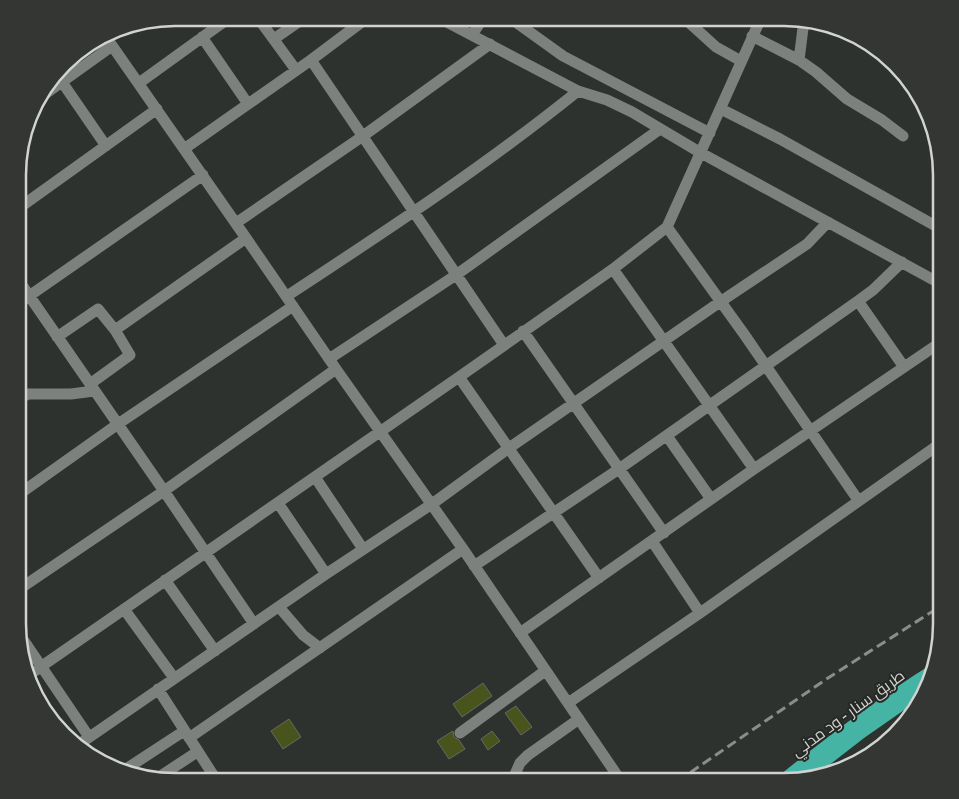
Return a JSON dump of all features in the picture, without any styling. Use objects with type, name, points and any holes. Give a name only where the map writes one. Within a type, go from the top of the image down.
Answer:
[{"type":"main road","name":"طريق سنار - ود مدني","points":[[795,772],[856,723],[922,678]]},
{"type":"main road","name":"طريق سنار - ود مدني","points":[[815,769],[862,732],[913,698]]},
{"type":"street","points":[[139,83],[216,26]]},
{"type":"street","points":[[264,26],[296,70]]},
{"type":"street","points":[[274,39],[292,26]]},
{"type":"street","points":[[184,148],[311,60],[356,26]]},
{"type":"street","points":[[456,26],[578,91],[607,100],[932,279]]},
{"type":"street","points":[[472,34],[477,26]]},
{"type":"street","points":[[522,27],[563,56],[710,133]]},
{"type":"street","points":[[694,27],[716,47],[741,60]]},
{"type":"street","points":[[34,671],[381,432],[613,269],[667,227],[757,27]]},
{"type":"street","points":[[799,60],[803,28]]},
{"type":"street","points":[[752,36],[799,60],[847,99],[882,120],[903,136]]},
{"type":"street","points":[[202,37],[248,104]]},
{"type":"street","points":[[110,42],[203,174],[332,364],[432,504],[615,772]]},
{"type":"street","points":[[56,86],[106,44]]},
{"type":"street","points":[[236,223],[363,136],[490,44]]},
{"type":"street","points":[[311,60],[504,345]]},
{"type":"street","points":[[62,82],[106,146]]},
{"type":"street","points":[[27,489],[414,213],[540,122],[578,91]]},
{"type":"street","points":[[26,203],[157,109]]},
{"type":"street","points":[[720,109],[780,139],[932,224]]},
{"type":"street","points":[[27,584],[164,491],[332,364],[660,129]]},
{"type":"street","points":[[26,297],[203,174]]},
{"type":"street","points":[[84,741],[326,574],[432,504],[508,448],[807,244],[828,222]]},
{"type":"street","points":[[667,227],[858,500]]},
{"type":"street","points":[[115,330],[246,238]]},
{"type":"street","points":[[474,566],[667,436],[858,301],[873,290],[902,262]]},
{"type":"street","points":[[613,269],[754,469]]},
{"type":"street","points":[[858,301],[904,367]]},
{"type":"street","points":[[26,303],[57,337],[254,624]]},
{"type":"street","points":[[26,395],[71,394],[92,387],[130,355],[115,330],[98,309],[57,337]]},
{"type":"street","points":[[523,331],[664,533]]},
{"type":"street","points":[[520,633],[754,469],[932,348]]},
{"type":"street","points":[[459,377],[598,578]]},
{"type":"street","points":[[667,436],[711,499]]},
{"type":"street","points":[[568,703],[700,613],[933,449]]},
{"type":"street","points":[[315,477],[363,549]]},
{"type":"street","points":[[278,503],[326,574]]},
{"type":"street","points":[[652,542],[700,613]]},
{"type":"street","points":[[132,766],[186,735],[320,648],[463,549]]},
{"type":"street","points":[[165,580],[215,650]]},
{"type":"street","points":[[279,607],[303,635],[320,648]]},
{"type":"street","points":[[124,608],[174,678]]},
{"type":"street","points":[[28,647],[89,737]]},
{"type":"street","points":[[460,733],[546,671]]},
{"type":"street","points":[[158,689],[211,773]]},
{"type":"street","points":[[516,772],[520,763],[528,755],[579,719]]},
{"type":"street","points":[[167,772],[197,752]]},
{"type":"building","points":[[483,683],[492,696],[462,717],[453,704]]},
{"type":"building","points":[[516,706],[532,727],[521,735],[505,713]]},
{"type":"building","points":[[289,719],[301,737],[283,749],[271,731]]},
{"type":"building","points":[[453,731],[454,737],[459,740],[465,749],[449,759],[437,741]]},
{"type":"building","points":[[492,731],[500,741],[488,750],[481,739]]},
{"type":"railway","points":[[691,772],[828,678],[933,611]]}]
